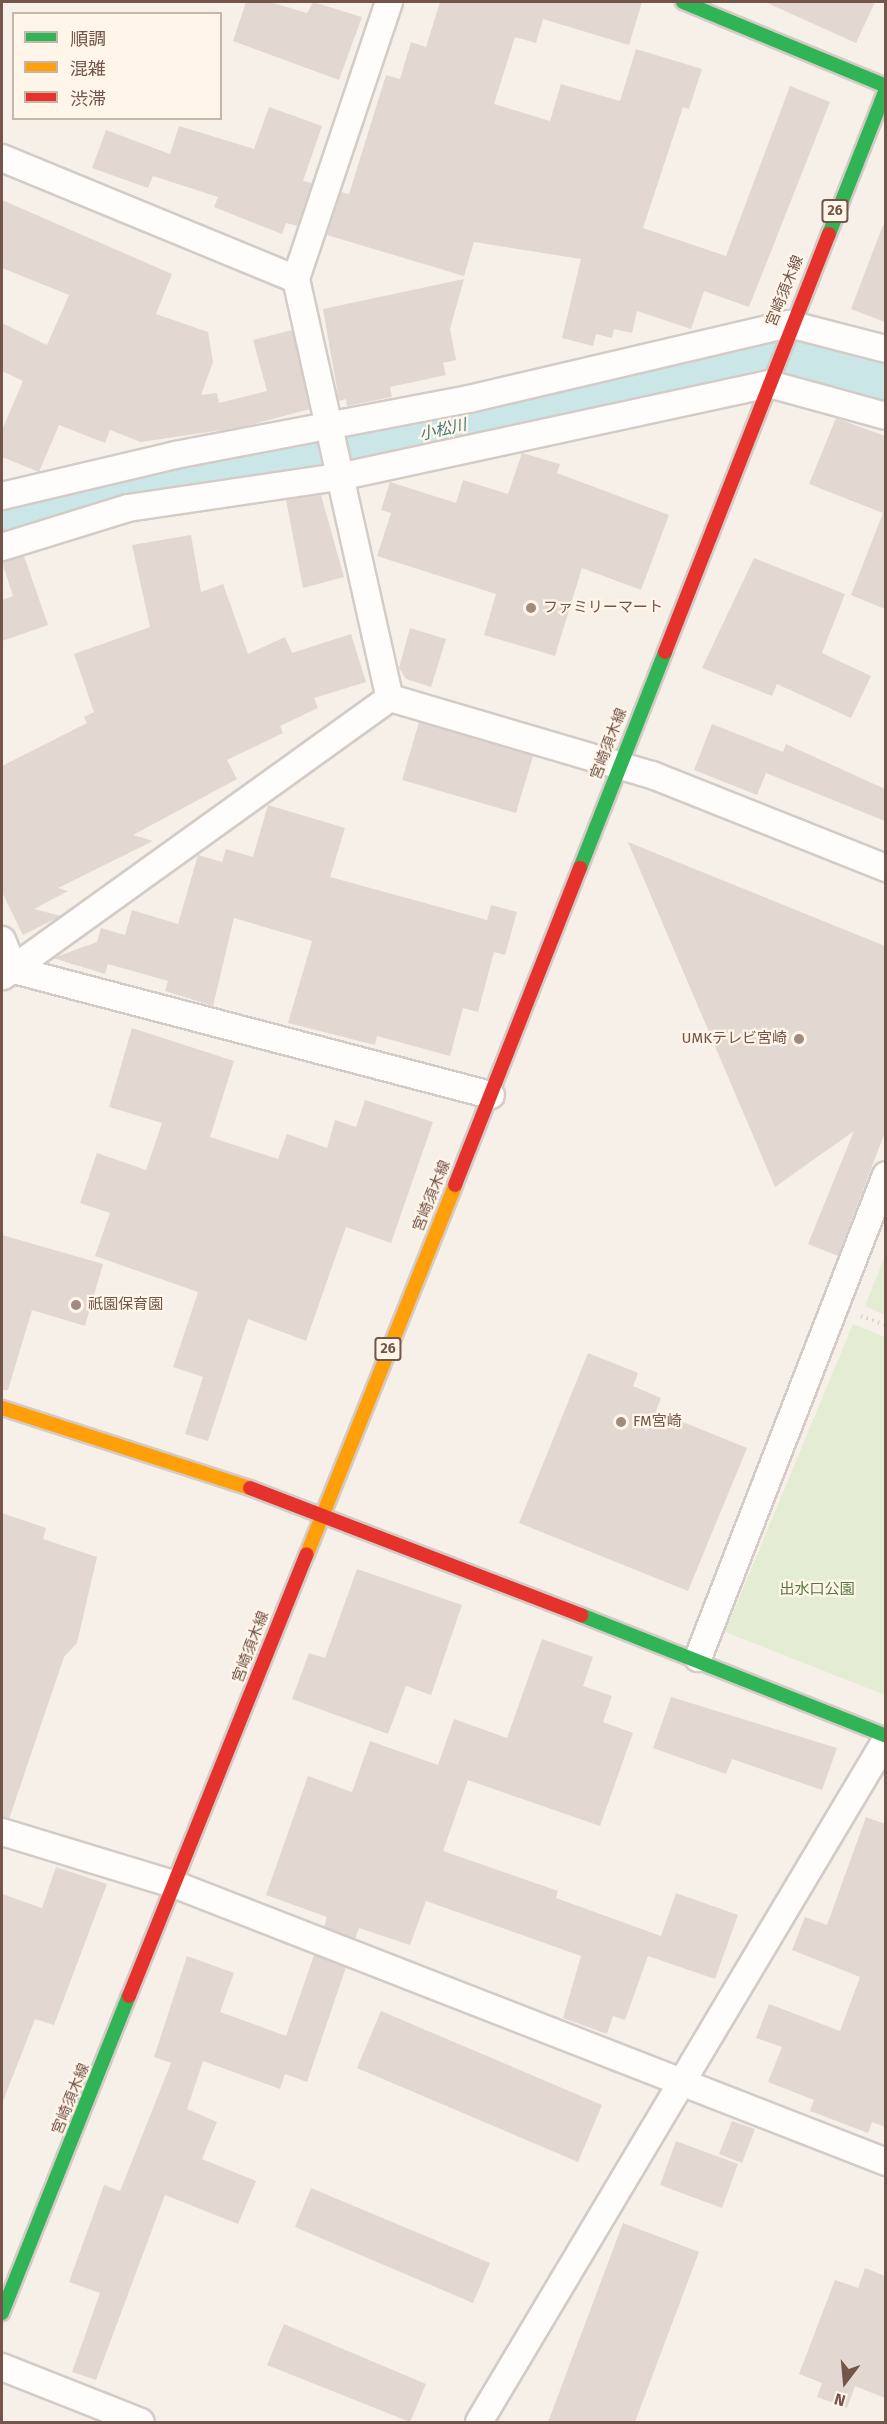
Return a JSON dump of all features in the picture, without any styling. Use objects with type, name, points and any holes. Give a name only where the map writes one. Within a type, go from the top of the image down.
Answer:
[{"type":"main road","points":[[683,2],[885,88]]},
{"type":"main road","name":"宮崎須木線","points":[[2,2313],[176,1885],[322,1511],[491,1095],[617,767],[769,384],[787,329],[885,88]]},
{"type":"main road","points":[[2,1408],[322,1511],[698,1658],[885,1738]]},
{"type":"street","points":[[390,2],[296,279],[325,428],[339,477],[390,698]]},
{"type":"street","points":[[2,158],[296,279]]},
{"type":"street","points":[[2,496],[140,463],[325,428],[787,329],[885,349]]},
{"type":"street","points":[[2,547],[128,508],[339,477],[769,384],[885,416]]},
{"type":"street","points":[[390,698],[617,767],[652,775],[885,868]]},
{"type":"street","points":[[8,974],[390,698]]},
{"type":"street","points":[[2,940],[8,974]]},
{"type":"street","points":[[8,974],[491,1095]]},
{"type":"street","points":[[698,1658],[885,1175]]},
{"type":"street","points":[[479,2422],[680,2078],[885,1738]]},
{"type":"street","points":[[2,1832],[176,1885],[680,2078],[885,2162]]},
{"type":"street","points":[[2,2367],[141,2422]]},
{"type":"green space","points":[[885,1256],[886,1315],[865,1306]]},
{"type":"green space","name":"出水口公園","points":[[853,1324],[885,1337],[885,1695],[725,1632]]},
{"type":"building","points":[[246,2],[270,2],[307,13],[313,2],[362,17],[339,80],[233,41]]},
{"type":"building","points":[[440,2],[642,2],[629,45],[543,19],[536,43],[515,37],[494,104],[550,121],[561,84],[620,101],[636,49],[702,69],[689,109],[683,107],[643,228],[726,256],[790,86],[830,102],[749,307],[704,291],[691,329],[637,311],[632,333],[614,329],[612,338],[596,334],[593,346],[562,338],[581,259],[474,242],[464,276],[327,235],[341,192],[349,194],[386,75],[400,79],[411,42],[426,47]]},
{"type":"building","points":[[765,2],[875,2],[856,43]]},
{"type":"building","points":[[269,107],[322,126],[303,181],[312,183],[298,226],[286,223],[282,234],[214,207],[218,197],[153,176],[148,188],[92,168],[106,130],[170,154],[179,126],[254,149]]},
{"type":"building","points":[[2,200],[172,274],[156,314],[208,332],[213,362],[201,395],[217,393],[219,403],[267,391],[253,340],[292,330],[310,409],[243,427],[141,442],[110,430],[105,443],[59,425],[39,472],[2,457],[2,430],[23,381],[2,371],[2,323],[47,345],[69,295],[2,268]]},
{"type":"building","points":[[883,225],[885,226],[885,322],[851,309]]},
{"type":"building","points":[[464,279],[450,329],[456,360],[443,363],[446,375],[390,387],[392,397],[347,406],[346,399],[339,401],[323,309]]},
{"type":"building","points":[[836,418],[885,436],[885,609],[851,595],[883,513],[809,484]]},
{"type":"building","points":[[522,453],[560,464],[557,473],[669,515],[641,590],[582,568],[555,656],[484,635],[496,594],[377,556],[391,513],[381,510],[390,482],[456,503],[463,480],[508,494]]},
{"type":"building","points":[[321,495],[344,577],[303,588],[286,500]]},
{"type":"building","points":[[191,535],[201,592],[223,584],[248,654],[285,637],[292,653],[351,634],[366,682],[314,698],[318,708],[280,726],[283,733],[227,760],[237,779],[133,835],[153,841],[58,888],[68,891],[34,909],[61,916],[23,935],[2,892],[2,766],[87,723],[84,717],[94,712],[74,654],[150,627],[132,545]]},
{"type":"building","points":[[24,556],[48,625],[2,641],[2,600],[13,596],[2,562]]},
{"type":"building","points":[[754,558],[845,594],[822,653],[871,676],[851,718],[777,684],[772,696],[702,668]]},
{"type":"building","points":[[410,628],[446,639],[431,687],[406,679],[399,668]]},
{"type":"building","points":[[419,722],[533,756],[516,813],[402,780]]},
{"type":"building","points":[[712,724],[783,752],[786,744],[885,789],[885,821],[766,773],[757,795],[694,770]]},
{"type":"building","points":[[268,805],[345,828],[330,877],[487,920],[491,905],[517,912],[505,955],[494,952],[478,1012],[463,1008],[450,1056],[377,1036],[375,1045],[288,1023],[312,941],[234,918],[213,1006],[165,991],[168,981],[108,964],[105,974],[53,958],[97,942],[101,928],[125,935],[132,910],[178,924],[198,855],[222,862],[226,849],[253,857]]},
{"type":"building","name":"UMKテレビ宮崎","points":[[628,842],[885,946],[885,1132],[838,1256],[808,1244],[854,1131],[775,1187]]},
{"type":"building","points":[[132,1028],[234,1061],[210,1137],[278,1159],[287,1134],[327,1148],[335,1120],[356,1127],[365,1100],[433,1122],[391,1243],[346,1227],[306,1341],[248,1319],[208,1441],[185,1434],[203,1377],[173,1367],[198,1292],[95,1256],[110,1213],[80,1203],[97,1153],[146,1170],[162,1123],[109,1107]]},
{"type":"building","points":[[2,1235],[103,1264],[85,1326],[32,1310],[8,1390],[2,1390]]},
{"type":"building","points":[[588,1353],[638,1373],[633,1386],[661,1398],[656,1411],[747,1448],[688,1591],[519,1523]]},
{"type":"building","points":[[2,1513],[46,1528],[43,1539],[97,1557],[77,1643],[64,1657],[9,1819],[2,1817]]},
{"type":"building","points":[[357,1569],[462,1605],[431,1695],[406,1686],[388,1734],[292,1699],[309,1653],[325,1658]]},
{"type":"building","points":[[542,1639],[593,1657],[583,1686],[612,1696],[603,1722],[633,1733],[600,1826],[468,1780],[443,1851],[558,1891],[556,1898],[661,1936],[676,1893],[738,1915],[715,1979],[648,1956],[625,2020],[613,2016],[607,2034],[563,2018],[581,1956],[426,1901],[410,1945],[359,1928],[355,1939],[324,1927],[327,1917],[266,1895],[308,1776],[352,1792],[370,1741],[438,1765],[454,1719],[507,1738]]},
{"type":"building","points":[[671,1697],[837,1748],[822,1790],[732,1759],[726,1774],[653,1748]]},
{"type":"building","points":[[866,1817],[885,1824],[885,2127],[872,2122],[868,2133],[810,2111],[814,2100],[768,2082],[782,2047],[756,2038],[769,2004],[840,2031],[860,1977],[792,1950],[805,1917],[827,1925]]},
{"type":"building","points":[[56,1867],[107,1884],[54,2025],[35,2019],[2,2104],[2,1894],[42,1908]]},
{"type":"building","points":[[314,1955],[346,1967],[307,2082],[285,2074],[280,2089],[203,2061],[187,2109],[217,2122],[202,2159],[256,2181],[238,2224],[165,2195],[96,2380],[72,2372],[100,2293],[69,2282],[104,2185],[120,2191],[171,2063],[154,2057],[187,1956],[234,1973],[220,2012],[286,2036]]},
{"type":"building","points":[[381,2011],[602,2105],[578,2162],[357,2068]]},
{"type":"building","points":[[732,2121],[755,2129],[742,2163],[719,2154]]},
{"type":"building","points":[[676,2141],[738,2164],[722,2208],[660,2185]]},
{"type":"building","points":[[311,2188],[490,2263],[473,2303],[295,2227]]},
{"type":"building","points":[[623,2223],[699,2252],[635,2422],[548,2422]]},
{"type":"building","points":[[865,2268],[885,2276],[885,2398],[855,2386],[847,2408],[817,2397],[822,2383],[799,2374],[835,2280],[858,2288]]},
{"type":"building","points":[[284,2324],[426,2384],[410,2422],[267,2365]]},
{"type":"waterway","name":"小松川","points":[[2,517],[94,489],[351,451],[725,365],[886,373]]},
{"type":"traffic: fast","points":[[683,2],[886,86]]},
{"type":"traffic: fast","points":[[829,234],[886,89]]},
{"type":"traffic: fast","points":[[580,868],[665,652]]},
{"type":"traffic: fast","points":[[581,1615],[886,1736]]},
{"type":"traffic: fast","points":[[2,2313],[129,1996]]},
{"type":"traffic: slow","points":[[307,1554],[455,1185]]},
{"type":"traffic: slow","points":[[2,1408],[250,1488]]},
{"type":"traffic: jam","points":[[665,652],[829,234]]},
{"type":"traffic: jam","points":[[455,1185],[580,868]]},
{"type":"traffic: jam","points":[[250,1488],[581,1615]]},
{"type":"traffic: jam","points":[[129,1996],[307,1554]]},
{"type":"place","name":"ファミリーマート","points":[[531,608]]},
{"type":"place","name":"UMKテレビ宮崎","points":[[799,1039]]},
{"type":"place","name":"祇園保育園","points":[[76,1305]]},
{"type":"place","name":"FM宮崎","points":[[621,1422]]}]
